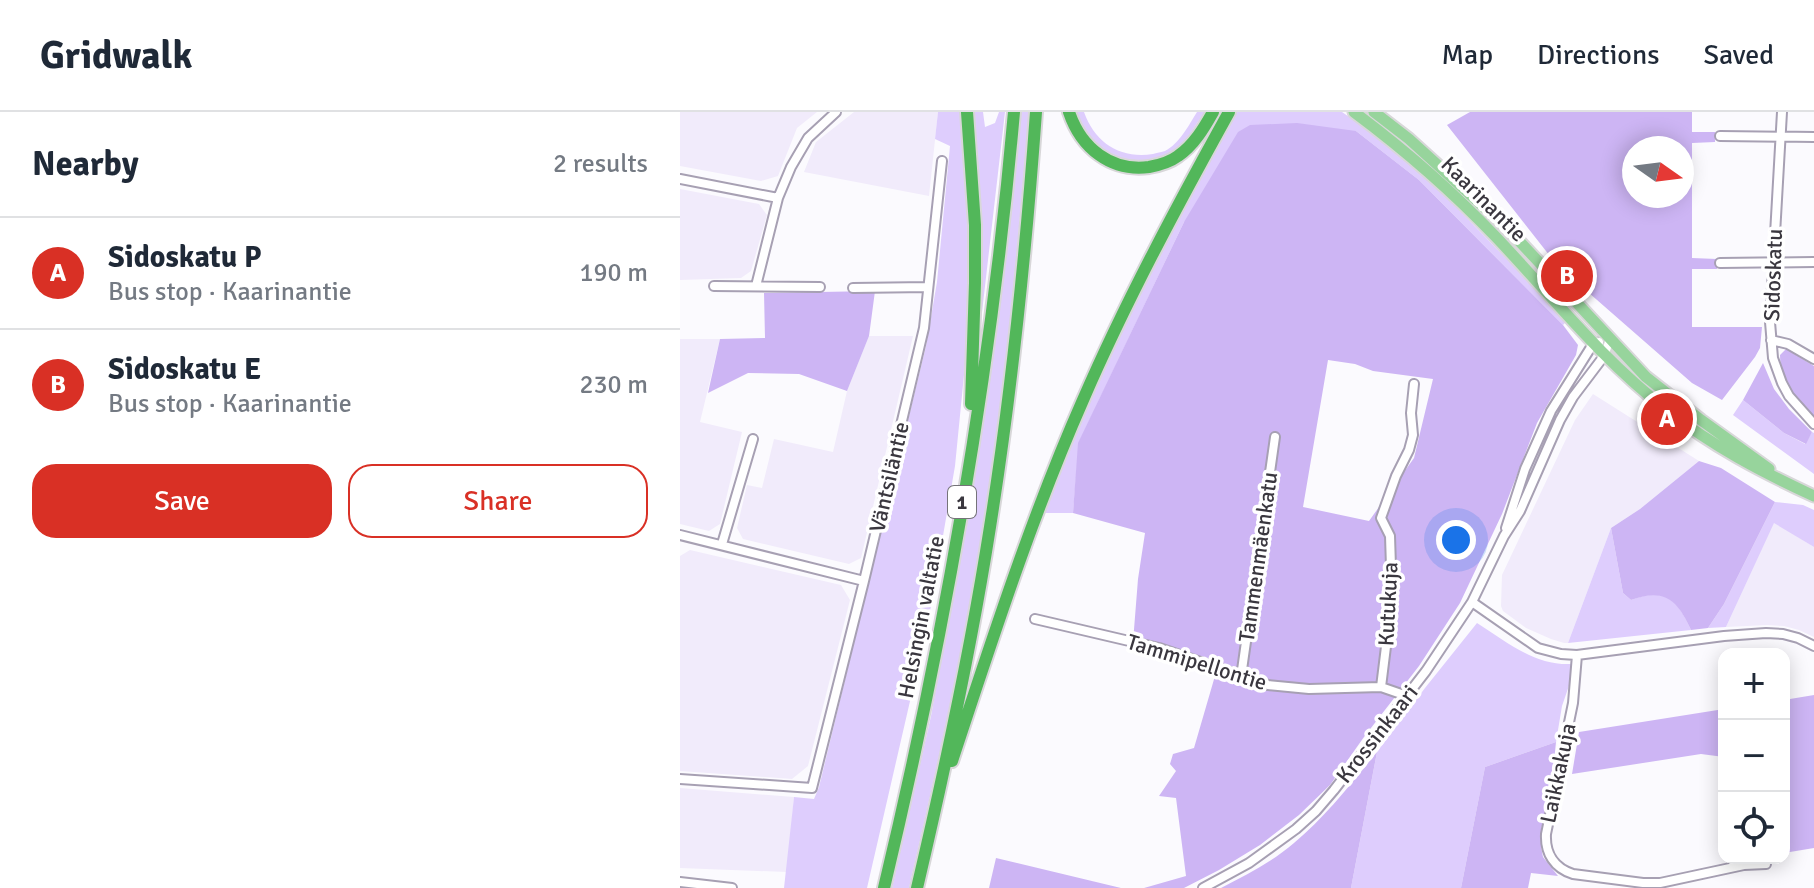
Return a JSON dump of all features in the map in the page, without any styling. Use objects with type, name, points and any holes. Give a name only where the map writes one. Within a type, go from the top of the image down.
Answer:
[{"type":"highway","points":[[967,112],[975,225],[969,462]]},
{"type":"highway","name":"Helsingin valtatie","points":[[884,888],[909,784],[969,462],[997,267],[1014,112]]},
{"type":"highway","name":"1","points":[[917,888],[972,632],[990,527],[1016,331],[1036,112]]},
{"type":"highway","points":[[1069,112],[1083,140],[1098,156],[1118,165],[1143,168],[1167,163],[1178,157],[1213,112]]},
{"type":"highway","points":[[935,814],[1001,608],[1076,415],[1142,274],[1229,112]]},
{"type":"main road","name":"Kaarinantie","points":[[1354,112],[1434,175],[1604,356],[1665,409],[1760,471],[1810,494]]},
{"type":"main road","name":"Kaarinantie","points":[[1374,112],[1409,139],[1507,228],[1646,377],[1766,466],[1810,494]]},
{"type":"street","points":[[756,286],[778,198],[808,138],[836,112]]},
{"type":"street","name":"Sidoskatu","points":[[1782,112],[1771,340],[1773,358],[1782,383],[1798,408],[1814,424]]},
{"type":"street","points":[[1720,136],[1814,137]]},
{"type":"street","name":"Väntsiläntie","points":[[680,779],[812,788],[924,328],[942,161]]},
{"type":"street","points":[[680,179],[778,198]]},
{"type":"street","points":[[1720,263],[1814,262]]},
{"type":"street","points":[[714,286],[820,287]]},
{"type":"street","points":[[853,288],[928,287]]},
{"type":"street","points":[[1593,344],[1610,339]]},
{"type":"street","name":"Krossinkaari","points":[[1203,888],[1249,863],[1316,811],[1426,671],[1472,602],[1504,536],[1520,511],[1560,420],[1604,356],[1610,339]]},
{"type":"street","points":[[1771,340],[1788,344],[1814,359]]},
{"type":"street","name":"Krossinkaari","points":[[1504,536],[1531,454],[1551,411],[1593,344]]},
{"type":"street","name":"Kutukuja","points":[[1381,687],[1392,598],[1390,536],[1381,518],[1413,435],[1411,413],[1414,384]]},
{"type":"street","name":"Tammenmäenkatu","points":[[1241,677],[1275,437]]},
{"type":"street","points":[[722,544],[753,439]]},
{"type":"street","points":[[680,535],[864,581]]},
{"type":"street","points":[[1472,602],[1538,648],[1549,652],[1577,655],[1766,633],[1798,638],[1814,646]]},
{"type":"street","name":"Tammipellontie","points":[[1035,619],[1159,648],[1268,685],[1319,689],[1381,687],[1407,696]]},
{"type":"street","name":"Laikkakuja","points":[[1577,655],[1573,703],[1546,834],[1547,848],[1557,866],[1573,874],[1652,884],[1744,865],[1766,864]]},
{"type":"street","points":[[680,882],[732,888]]},
{"type":"shaded area","points":[[680,112],[817,112],[797,128],[778,176],[761,181],[680,166]]},
{"type":"shaded area","points":[[854,112],[938,112],[929,196],[804,172],[816,142]]},
{"type":"shaded area","points":[[938,112],[961,112],[971,304],[955,466],[928,623],[867,888],[784,888],[794,797],[814,799],[819,787],[926,346],[937,282],[950,146],[935,139]]},
{"type":"shaded area","points":[[972,112],[983,112],[985,127],[995,123],[999,112],[1005,112],[981,321],[978,320]]},
{"type":"shaded area","points":[[1020,112],[1029,112],[1016,259],[1000,405],[979,552],[952,696],[909,888],[892,888],[931,716],[969,501],[1005,251]]},
{"type":"shaded area","points":[[1076,112],[1084,112],[1095,132],[1110,146],[1141,155],[1170,148],[1197,112],[1205,112],[1174,152],[1159,161],[1144,164],[1130,163],[1103,150],[1092,139]]},
{"type":"shaded area","points":[[1237,112],[1342,112],[1425,175],[1567,321],[1563,325],[1419,180],[1356,131],[1184,222],[1079,442],[1073,513],[1045,513],[1133,309]]},
{"type":"shaded area","points":[[1470,112],[1692,112],[1692,132],[1715,132],[1715,142],[1694,143],[1694,136],[1622,136],[1622,208],[1692,208],[1692,258],[1717,259],[1717,269],[1692,269],[1692,327],[1762,327],[1760,348],[1722,400],[1692,383],[1557,265],[1447,125]]},
{"type":"shaded area","points":[[1297,123],[1356,131],[1419,180],[1563,325],[1578,345],[1576,355],[1537,423],[1502,514],[1460,603],[1419,666],[1330,785],[1299,815],[1260,845],[1219,870],[1184,888],[1144,888],[1186,876],[1176,798],[1159,796],[1176,771],[1170,764],[1173,754],[1194,748],[1217,669],[1133,642],[1145,533],[1073,513],[1078,443],[1184,222],[1238,132],[1250,125]],"holes":[[[1328,360],[1355,364],[1373,371],[1433,379],[1414,458],[1369,521],[1303,507]]]},
{"type":"shaded area","points":[[680,189],[759,204],[767,215],[751,271],[741,278],[680,280]]},
{"type":"shaded area","points":[[875,291],[869,336],[847,391],[799,374],[748,373],[708,393],[720,339],[765,338],[764,293]]},
{"type":"shaded area","points":[[869,336],[913,336],[861,558],[849,564],[743,539],[737,528],[747,485],[762,488],[774,439],[833,452],[847,391]]},
{"type":"shaded area","points":[[680,339],[720,339],[700,422],[742,432],[720,524],[709,531],[680,524]]},
{"type":"shaded area","points":[[1786,349],[1814,366],[1814,419],[1795,398],[1786,382],[1780,355]]},
{"type":"shaded area","points":[[1763,363],[1774,389],[1812,432],[1806,444],[1784,433],[1743,400]]},
{"type":"shaded area","points":[[1593,394],[1699,461],[1640,509],[1611,528],[1568,643],[1564,643],[1526,628],[1503,611],[1502,575],[1575,420]]},
{"type":"shaded area","points":[[1743,400],[1784,433],[1805,444],[1814,433],[1814,474],[1733,415]]},
{"type":"shaded area","points":[[1699,461],[1721,468],[1775,502],[1724,604],[1708,628],[1691,630],[1675,604],[1668,599],[1652,595],[1631,600],[1623,593],[1611,528],[1640,509]]},
{"type":"shaded area","points":[[1775,502],[1803,505],[1814,510],[1814,547],[1774,523],[1726,627],[1708,628],[1724,604]]},
{"type":"shaded area","points":[[1774,522],[1814,547],[1814,637],[1784,626],[1726,627]]},
{"type":"shaded area","points":[[1611,528],[1623,593],[1631,600],[1653,595],[1668,598],[1675,603],[1691,630],[1568,643]]},
{"type":"shaded area","points":[[690,550],[841,585],[850,600],[808,766],[792,779],[680,771],[680,556]]},
{"type":"shaded area","points":[[1477,623],[1534,657],[1572,664],[1572,677],[1562,706],[1556,742],[1485,767],[1461,888],[1351,888],[1377,752]]},
{"type":"shaded area","points":[[1814,695],[1814,848],[1790,852],[1790,720],[1790,699]]},
{"type":"shaded area","points":[[1718,710],[1718,756],[1701,754],[1572,774],[1579,732]]},
{"type":"shaded area","points":[[1556,742],[1552,781],[1541,830],[1541,847],[1543,857],[1558,876],[1531,873],[1528,888],[1461,888],[1485,767]]},
{"type":"shaded area","points":[[1377,752],[1351,888],[1221,888],[1268,862],[1306,833]]},
{"type":"shaded area","points":[[680,788],[794,797],[787,872],[680,868]]},
{"type":"shaded area","points":[[996,858],[1121,888],[989,888]]},
{"type":"place","name":"Sidoskatu E","points":[[1567,276]]},
{"type":"place","name":"Sidoskatu P","points":[[1667,419]]}]
